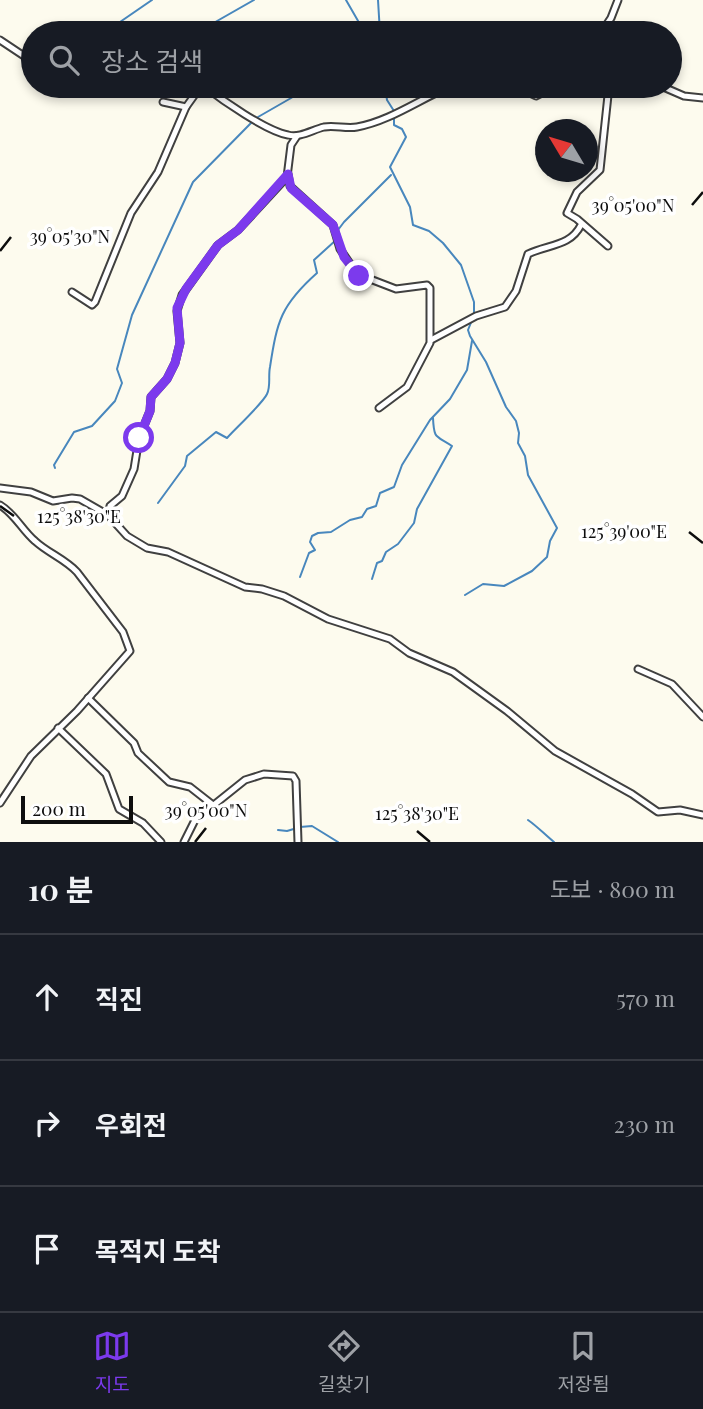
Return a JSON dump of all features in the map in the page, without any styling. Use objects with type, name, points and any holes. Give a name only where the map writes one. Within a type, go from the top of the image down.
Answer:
[{"type":"street","points":[[609,21],[618,0]]},
{"type":"street","points":[[0,40],[21,54]]},
{"type":"street","points":[[682,95],[703,98]]},
{"type":"street","points":[[72,292],[92,305],[95,302],[131,213],[158,172],[186,107],[193,98]]},
{"type":"street","points":[[219,98],[284,134],[297,136],[330,126],[354,128],[372,123],[425,98]]},
{"type":"street","points":[[608,98],[600,170],[577,191],[567,213],[608,246]]},
{"type":"street","points":[[163,102],[186,107]]},
{"type":"street","points":[[284,134],[292,145]]},
{"type":"street","points":[[297,136],[292,145],[288,174],[291,188],[333,225],[340,249],[357,274],[396,289],[429,287],[431,340],[407,387],[379,408]]},
{"type":"street","points":[[108,515],[110,506],[122,496],[134,469],[139,438],[150,411],[151,397],[167,379],[175,363],[180,343],[177,311],[182,295],[218,245],[238,230],[288,174]]},
{"type":"street","points":[[431,340],[476,316],[505,307],[516,291],[528,254],[568,241],[581,225]]},
{"type":"street","points":[[0,488],[31,492],[53,501],[80,499],[108,515],[127,536],[147,548],[168,552],[246,587],[284,596],[328,619],[390,639],[409,653],[453,672],[507,711],[555,751],[632,794],[657,812],[680,810],[703,815]]},
{"type":"street","points":[[0,505],[15,516],[38,544],[77,572],[126,638],[130,648],[128,654],[24,765],[0,803]]},
{"type":"street","points":[[638,669],[672,684],[703,717]]},
{"type":"street","points":[[88,698],[132,740],[138,753],[169,782],[190,787],[213,805]]},
{"type":"street","points":[[58,728],[106,774],[119,809],[143,823],[161,842]]},
{"type":"street","points":[[184,842],[195,820],[235,786],[256,775],[276,774],[293,776],[296,783],[299,842]]},
{"type":"waterway","points":[[121,21],[152,0]]},
{"type":"waterway","points":[[217,21],[254,0]]},
{"type":"waterway","points":[[346,0],[358,21]]},
{"type":"waterway","points":[[378,0],[379,21]]},
{"type":"waterway","points":[[258,117],[291,98]]},
{"type":"waterway","points":[[387,98],[394,111]]},
{"type":"waterway","points":[[394,115],[394,125],[402,129],[406,137],[390,167],[410,207],[413,225],[429,231],[461,265],[474,302],[474,315]]},
{"type":"waterway","points":[[55,468],[54,465],[74,432],[92,426],[115,401],[122,383],[117,369],[132,315],[193,182],[252,122]]},
{"type":"waterway","points":[[339,238],[338,230],[344,222],[391,175]]},
{"type":"waterway","points":[[158,503],[185,466],[187,456],[216,432],[227,438],[267,394],[278,325],[295,295],[317,273],[314,260],[336,240]]},
{"type":"waterway","points":[[465,595],[483,584],[504,586],[532,571],[547,557],[550,541],[557,528],[528,475],[525,456],[518,443],[516,421],[506,407],[486,362],[470,336],[468,330],[472,320]]},
{"type":"waterway","points":[[300,577],[309,553],[315,550],[310,542],[312,536],[331,532],[350,520],[362,517],[367,509],[376,506],[380,493],[394,487],[402,465],[430,420],[450,399],[467,370],[472,341]]},
{"type":"waterway","points":[[372,579],[377,563],[382,561],[386,552],[398,544],[414,523],[417,509],[452,446],[437,436],[433,418]]},
{"type":"waterway","points":[[528,820],[554,842]]},
{"type":"waterway","points":[[300,827],[312,826],[338,842]]},
{"type":"waterway","points":[[278,830],[297,828]]},
{"type":"route","points":[[139,438],[150,411],[151,397],[167,379],[175,363],[180,343],[177,314],[179,301],[218,245],[238,230],[288,174],[291,188],[333,225],[344,257],[359,276]]}]
